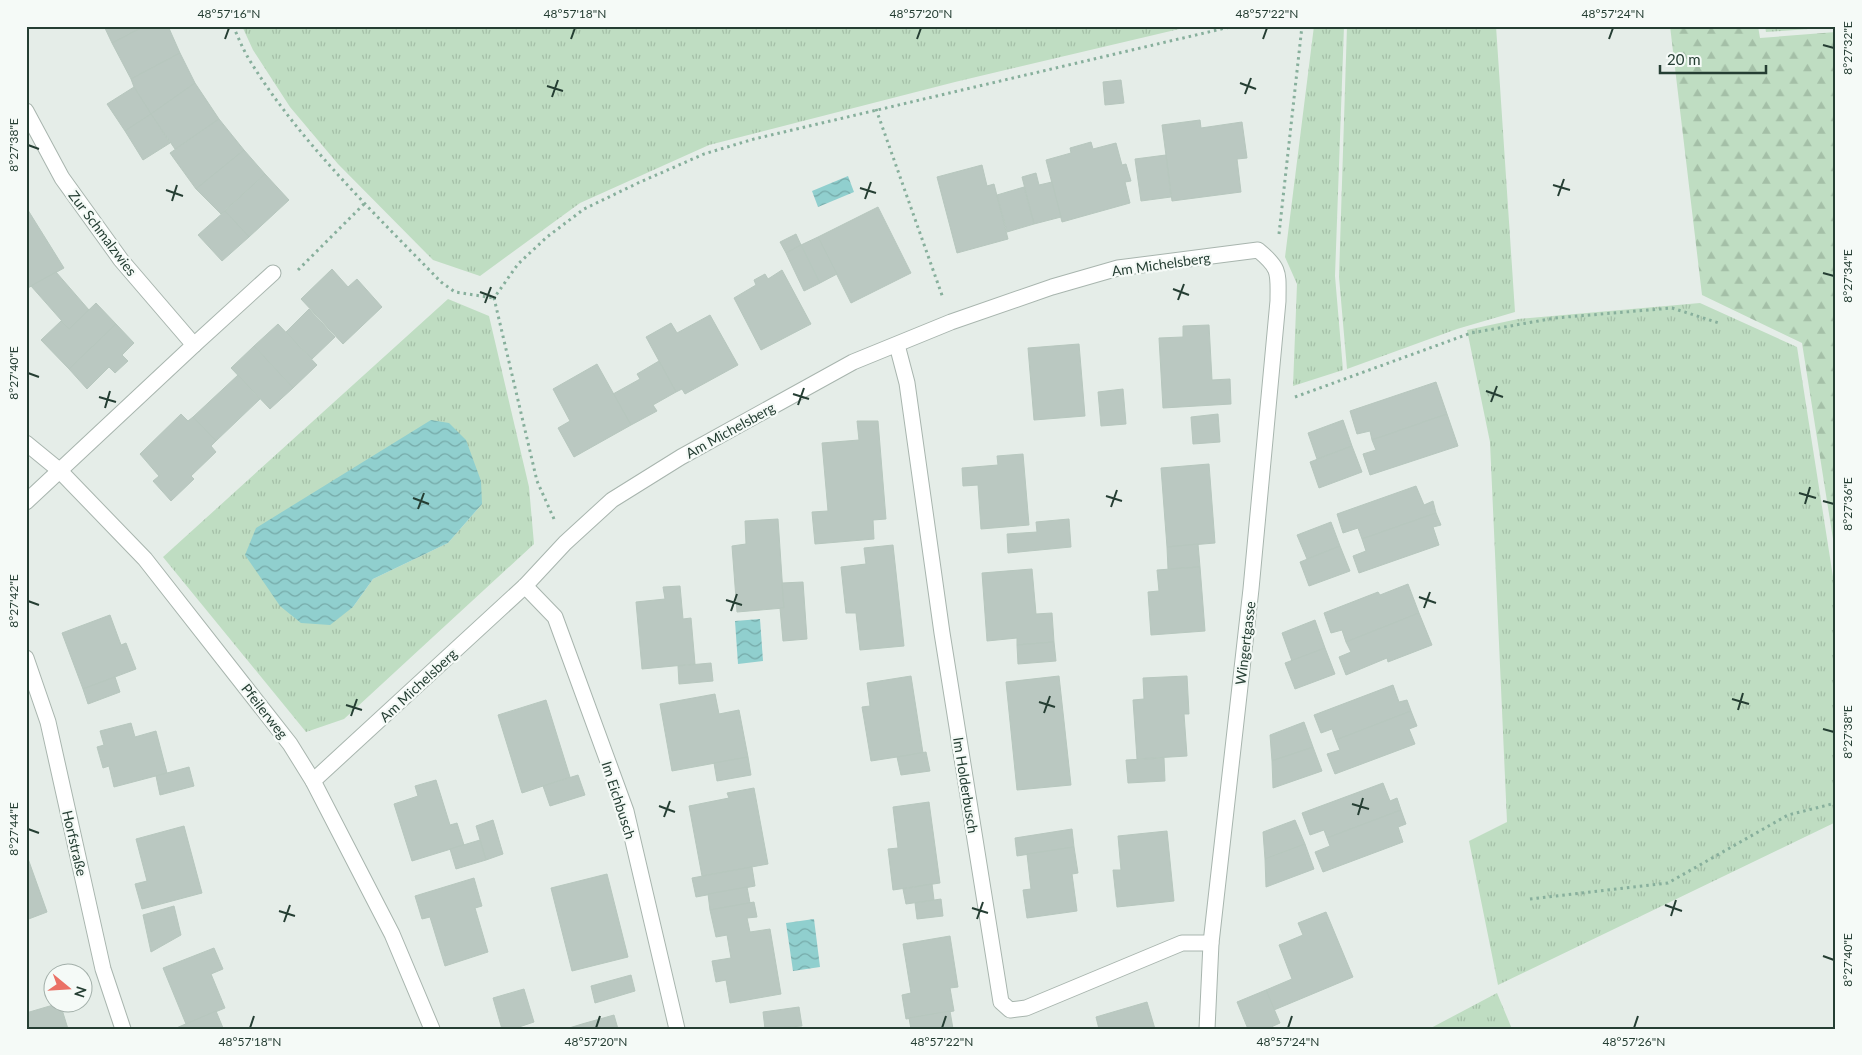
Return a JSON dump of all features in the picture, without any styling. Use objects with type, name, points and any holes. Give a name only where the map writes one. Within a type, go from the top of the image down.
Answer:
[{"type":"street","name":"Zur Schmalzwies","points":[[26,111],[62,178],[121,260],[194,345]]},
{"type":"street","name":"Am Michelsberg","points":[[313,782],[525,586],[565,543],[612,500],[681,457],[853,362],[951,322],[1052,287],[1118,268],[1258,250],[1270,259]]},
{"type":"street","name":"Wingertgasse","points":[[1207,1029],[1210,944],[1251,590],[1278,301],[1278,269],[1270,259]]},
{"type":"street","points":[[26,502],[273,272]]},
{"type":"street","name":"Im Holderbusch","points":[[897,345],[907,383],[942,633],[1001,1002],[1010,1010],[1026,1008],[1182,943],[1210,944]]},
{"type":"street","name":"Pfeilerweg","points":[[26,443],[59,470],[145,559],[290,744],[313,782],[392,934],[432,1029]]},
{"type":"street","name":"Im Eichbusch","points":[[525,586],[554,617],[626,811],[677,1029]]},
{"type":"street","name":"Horfstraße","points":[[26,658],[48,722],[103,969],[123,1029]]},
{"type":"path","points":[[233,26],[251,63],[290,119],[364,204],[441,282],[455,292],[494,298]]},
{"type":"path","points":[[565,543],[536,481],[494,298],[518,264],[547,237],[584,209],[704,154],[754,139],[1234,26]]},
{"type":"path","points":[[1270,259],[1280,232],[1302,26]]},
{"type":"path","points":[[876,110],[951,322]]},
{"type":"path","points":[[273,272],[295,273],[364,204]]},
{"type":"path","points":[[1269,395],[1296,397],[1471,333],[1555,318],[1672,308],[1719,323]]},
{"type":"path","points":[[1530,899],[1668,883],[1788,815],[1836,803]]},
{"type":"green space","points":[[242,26],[1192,26],[955,82],[709,145],[580,203],[480,276],[433,260],[338,164],[290,107],[253,50]]},
{"type":"green space","points":[[1314,26],[1344,26],[1335,276],[1343,370],[1293,386],[1297,284],[1285,257]]},
{"type":"green space","points":[[1347,26],[1496,26],[1515,312],[1457,329],[1347,369],[1339,277]]},
{"type":"green space","points":[[1670,26],[1758,26],[1760,38],[1836,32],[1836,558],[1802,343],[1702,295]]},
{"type":"green space","points":[[1765,26],[1836,26],[1836,27],[1766,32]]},
{"type":"green space","points":[[448,299],[489,316],[529,487],[534,544],[344,719],[306,732],[163,557]],"holes":[[[482,504],[448,543],[373,579],[353,607],[301,623]]]},
{"type":"green space","points":[[1700,303],[1797,347],[1836,596],[1836,822],[1498,985],[1469,841],[1507,822],[1490,442],[1467,330],[1518,319]]},
{"type":"green space","points":[[1497,993],[1512,1029],[1429,1029]]},
{"type":"water","points":[[848,176],[854,192],[818,207],[812,191]]},
{"type":"water","points":[[431,420],[449,423],[466,440],[481,481],[482,504],[448,543],[373,579],[353,607],[330,625],[301,623],[280,606],[245,555],[256,528]]},
{"type":"water","points":[[760,619],[763,661],[738,664],[735,621]]},
{"type":"water","points":[[814,919],[820,967],[793,971],[786,923]]},
{"type":"building","points":[[104,26],[145,26],[112,43]]},
{"type":"building","points":[[145,26],[168,26],[180,53],[131,79],[112,43]]},
{"type":"building","points":[[180,53],[195,83],[151,114],[131,79]]},
{"type":"building","points":[[1121,80],[1124,103],[1105,105],[1103,82]]},
{"type":"building","points":[[195,83],[219,119],[175,149],[151,114]]},
{"type":"building","points":[[134,87],[151,114],[125,131],[107,104]]},
{"type":"building","points":[[151,114],[170,143],[143,160],[125,131]]},
{"type":"building","points":[[219,119],[244,150],[196,189],[170,153]]},
{"type":"building","points":[[1200,120],[1201,128],[1242,122],[1247,158],[1237,159],[1241,192],[1172,201],[1162,125]]},
{"type":"building","points":[[1091,142],[1093,149],[1116,143],[1122,165],[1126,164],[1131,181],[1125,182],[1130,203],[1062,222],[1046,160],[1071,153],[1070,148]]},
{"type":"building","points":[[244,150],[265,174],[221,214],[196,189]]},
{"type":"building","points":[[1166,155],[1171,197],[1141,201],[1135,159]]},
{"type":"building","points":[[982,165],[987,186],[994,184],[1008,239],[957,253],[937,177]]},
{"type":"building","points":[[1036,173],[1039,185],[1052,182],[1061,217],[1034,224],[1022,177]]},
{"type":"building","points":[[265,174],[289,200],[249,237],[225,211]]},
{"type":"building","points":[[1024,187],[1034,224],[1007,232],[997,195]]},
{"type":"building","points":[[26,207],[64,268],[26,289]]},
{"type":"building","points":[[878,207],[911,273],[851,303],[818,237]]},
{"type":"building","points":[[225,211],[249,237],[222,261],[198,235]]},
{"type":"building","points":[[796,234],[801,245],[786,253],[780,242]]},
{"type":"building","points":[[818,237],[837,274],[820,283],[801,245]]},
{"type":"building","points":[[801,245],[820,283],[804,291],[786,253]]},
{"type":"building","points":[[332,269],[348,287],[357,279],[382,307],[343,344],[301,299]]},
{"type":"building","points":[[782,270],[811,324],[761,350],[734,298],[756,285],[754,280],[765,274],[768,279]]},
{"type":"building","points":[[56,272],[89,310],[69,329],[31,286]]},
{"type":"building","points":[[96,303],[116,324],[69,369],[41,340],[61,321],[69,329]]},
{"type":"building","points":[[309,309],[335,337],[312,359],[286,332]]},
{"type":"building","points":[[710,315],[738,365],[685,394],[682,389],[676,392],[646,337],[671,323],[677,333]]},
{"type":"building","points":[[116,324],[134,343],[122,355],[128,361],[115,373],[109,367],[87,389],[69,369]]},
{"type":"building","points":[[278,324],[317,365],[293,388],[254,346]]},
{"type":"building","points":[[1209,325],[1212,380],[1230,379],[1231,404],[1163,408],[1159,338],[1183,337],[1183,326]]},
{"type":"building","points":[[1079,344],[1085,416],[1034,420],[1028,348]]},
{"type":"building","points":[[254,346],[293,388],[270,409],[231,368]]},
{"type":"building","points":[[659,361],[676,392],[653,405],[657,411],[631,425],[613,394],[640,379],[637,374]]},
{"type":"building","points":[[597,364],[631,425],[574,457],[558,428],[570,421],[553,389]]},
{"type":"building","points":[[238,375],[260,399],[216,441],[193,417]]},
{"type":"building","points":[[1436,382],[1447,414],[1372,440],[1370,431],[1357,434],[1350,411]]},
{"type":"building","points":[[1123,389],[1126,424],[1101,426],[1098,392]]},
{"type":"building","points":[[181,414],[188,421],[193,417],[216,441],[211,446],[216,452],[191,476],[194,479],[171,501],[153,481],[159,476],[140,454]]},
{"type":"building","points":[[1218,414],[1220,442],[1193,444],[1191,417]]},
{"type":"building","points":[[1447,414],[1458,446],[1370,475],[1363,454],[1376,450],[1372,440]]},
{"type":"building","points":[[1343,420],[1352,446],[1317,459],[1308,433]]},
{"type":"building","points":[[857,421],[878,421],[886,519],[873,520],[874,539],[815,544],[812,512],[828,511],[822,443],[859,440]]},
{"type":"building","points":[[1352,446],[1362,472],[1319,488],[1310,462]]},
{"type":"building","points":[[1023,454],[1029,525],[981,529],[978,485],[963,486],[962,468],[998,465],[997,456]]},
{"type":"building","points":[[1209,464],[1215,543],[1167,547],[1161,468]]},
{"type":"building","points":[[1416,486],[1424,505],[1433,501],[1436,513],[1362,539],[1358,528],[1343,533],[1337,514]]},
{"type":"building","points":[[1436,513],[1441,525],[1433,527],[1439,545],[1359,573],[1353,556],[1366,551],[1362,539]]},
{"type":"building","points":[[778,519],[784,608],[737,612],[732,546],[746,544],[745,521]]},
{"type":"building","points":[[1069,519],[1071,547],[1008,553],[1007,534],[1037,532],[1036,522]]},
{"type":"building","points":[[1331,522],[1340,546],[1307,559],[1297,535]]},
{"type":"building","points":[[1198,544],[1200,567],[1168,569],[1167,547]]},
{"type":"building","points":[[893,545],[904,646],[860,650],[856,613],[846,613],[841,567],[866,564],[864,548]]},
{"type":"building","points":[[1340,546],[1350,571],[1309,586],[1300,562]]},
{"type":"building","points":[[1200,567],[1205,631],[1151,635],[1148,592],[1159,591],[1157,570]]},
{"type":"building","points":[[1032,569],[1036,614],[1052,613],[1054,642],[1017,645],[1017,638],[987,641],[982,573]]},
{"type":"building","points":[[803,582],[807,639],[783,641],[780,608],[784,608],[782,583]]},
{"type":"building","points":[[1408,584],[1419,613],[1346,642],[1342,630],[1331,633],[1324,613],[1378,592],[1380,595]]},
{"type":"building","points":[[680,586],[683,619],[691,618],[695,664],[642,669],[636,602],[665,599],[663,587]]},
{"type":"building","points":[[1419,613],[1432,645],[1388,662],[1387,658],[1346,675],[1339,657],[1351,652],[1346,642]]},
{"type":"building","points":[[110,615],[121,645],[126,643],[136,669],[83,689],[62,633]]},
{"type":"building","points":[[1315,620],[1325,648],[1292,661],[1282,633]]},
{"type":"building","points":[[1054,642],[1056,661],[1018,664],[1017,645]]},
{"type":"building","points":[[1325,648],[1335,674],[1295,689],[1285,663]]},
{"type":"building","points":[[711,663],[713,681],[679,684],[678,666]]},
{"type":"building","points":[[911,676],[923,753],[871,761],[862,707],[870,706],[867,683]]},
{"type":"building","points":[[1059,676],[1071,785],[1017,790],[1006,682]]},
{"type":"building","points":[[1187,676],[1189,714],[1184,714],[1187,756],[1137,759],[1133,700],[1144,699],[1143,678]]},
{"type":"building","points":[[115,677],[120,692],[88,704],[83,689]]},
{"type":"building","points":[[1393,685],[1399,702],[1407,700],[1411,711],[1336,740],[1332,729],[1321,733],[1314,715]]},
{"type":"building","points":[[715,694],[719,714],[739,710],[748,757],[672,771],[660,704]]},
{"type":"building","points":[[546,700],[570,777],[522,793],[498,715]]},
{"type":"building","points":[[1411,711],[1417,726],[1409,729],[1415,744],[1335,774],[1327,754],[1340,750],[1336,740]]},
{"type":"building","points":[[1304,722],[1313,747],[1272,761],[1270,735]]},
{"type":"building","points":[[131,723],[135,737],[156,731],[167,773],[114,787],[109,766],[103,768],[97,747],[104,745],[100,731]]},
{"type":"building","points":[[1313,747],[1322,771],[1273,788],[1272,761]]},
{"type":"building","points":[[926,752],[930,771],[901,775],[897,757]]},
{"type":"building","points":[[748,757],[751,775],[717,781],[714,763]]},
{"type":"building","points":[[1164,758],[1165,781],[1128,783],[1126,760]]},
{"type":"building","points":[[189,767],[194,786],[160,795],[156,776]]},
{"type":"building","points":[[578,775],[585,795],[550,806],[543,786]]},
{"type":"building","points":[[436,780],[450,825],[457,823],[464,845],[412,861],[394,804],[418,796],[415,786]]},
{"type":"building","points":[[1383,783],[1390,801],[1397,798],[1401,810],[1327,838],[1324,830],[1310,835],[1302,813]]},
{"type":"building","points":[[754,788],[768,864],[702,876],[689,806],[729,798],[727,793]]},
{"type":"building","points":[[929,802],[940,883],[893,890],[888,849],[898,848],[893,807]]},
{"type":"building","points":[[1401,810],[1406,824],[1398,827],[1403,842],[1323,872],[1315,852],[1330,846],[1327,838]]},
{"type":"building","points":[[493,820],[503,854],[486,860],[476,826]]},
{"type":"building","points":[[1295,820],[1305,844],[1265,859],[1263,832]]},
{"type":"building","points":[[184,826],[202,893],[142,909],[135,884],[147,881],[136,839]]},
{"type":"building","points":[[1072,829],[1074,847],[1017,856],[1015,838]]},
{"type":"building","points":[[1167,831],[1174,901],[1117,907],[1113,870],[1121,870],[1118,836]]},
{"type":"building","points":[[480,840],[486,860],[456,869],[450,849]]},
{"type":"building","points":[[1305,844],[1314,869],[1266,887],[1265,859]]},
{"type":"building","points":[[1074,847],[1078,873],[1072,874],[1077,911],[1027,918],[1023,890],[1031,889],[1027,854]]},
{"type":"building","points":[[26,853],[47,912],[26,920]]},
{"type":"building","points":[[752,867],[755,886],[696,897],[692,878]]},
{"type":"building","points":[[607,874],[628,957],[572,971],[551,888]]},
{"type":"building","points":[[474,878],[482,906],[475,908],[488,952],[445,966],[430,917],[422,919],[415,896]]},
{"type":"building","points":[[932,884],[934,900],[906,904],[903,889]]},
{"type":"building","points":[[747,887],[750,903],[710,910],[708,894]]},
{"type":"building","points":[[941,899],[943,916],[917,919],[915,903]]},
{"type":"building","points":[[754,902],[757,917],[747,918],[750,932],[770,929],[781,994],[730,1003],[726,980],[716,982],[712,961],[731,958],[727,935],[716,937],[710,910]]},
{"type":"building","points":[[174,906],[181,935],[151,952],[143,915]]},
{"type":"building","points":[[1326,912],[1353,977],[1274,1010],[1266,990],[1292,979],[1279,945],[1303,935],[1298,923]]},
{"type":"building","points":[[950,936],[958,987],[950,988],[954,1011],[906,1019],[902,995],[911,993],[903,944]]},
{"type":"building","points":[[214,948],[223,969],[211,974],[225,1008],[186,1024],[163,968]]},
{"type":"building","points":[[631,975],[635,991],[595,1003],[591,986]]},
{"type":"building","points":[[524,989],[534,1022],[513,1029],[502,1029],[493,998]]},
{"type":"building","points":[[1266,990],[1280,1023],[1267,1029],[1248,1029],[1237,1002]]},
{"type":"building","points":[[1147,1002],[1155,1029],[1099,1029],[1096,1017]]},
{"type":"building","points":[[799,1007],[802,1026],[765,1029],[763,1012]]},
{"type":"building","points":[[42,1008],[42,1012],[63,1012],[68,1029],[26,1029],[26,1013]]},
{"type":"building","points":[[216,1011],[223,1028],[174,1029]]},
{"type":"building","points":[[950,1011],[953,1029],[911,1029],[909,1018]]},
{"type":"building","points":[[614,1015],[618,1029],[566,1029],[582,1024]]}]
